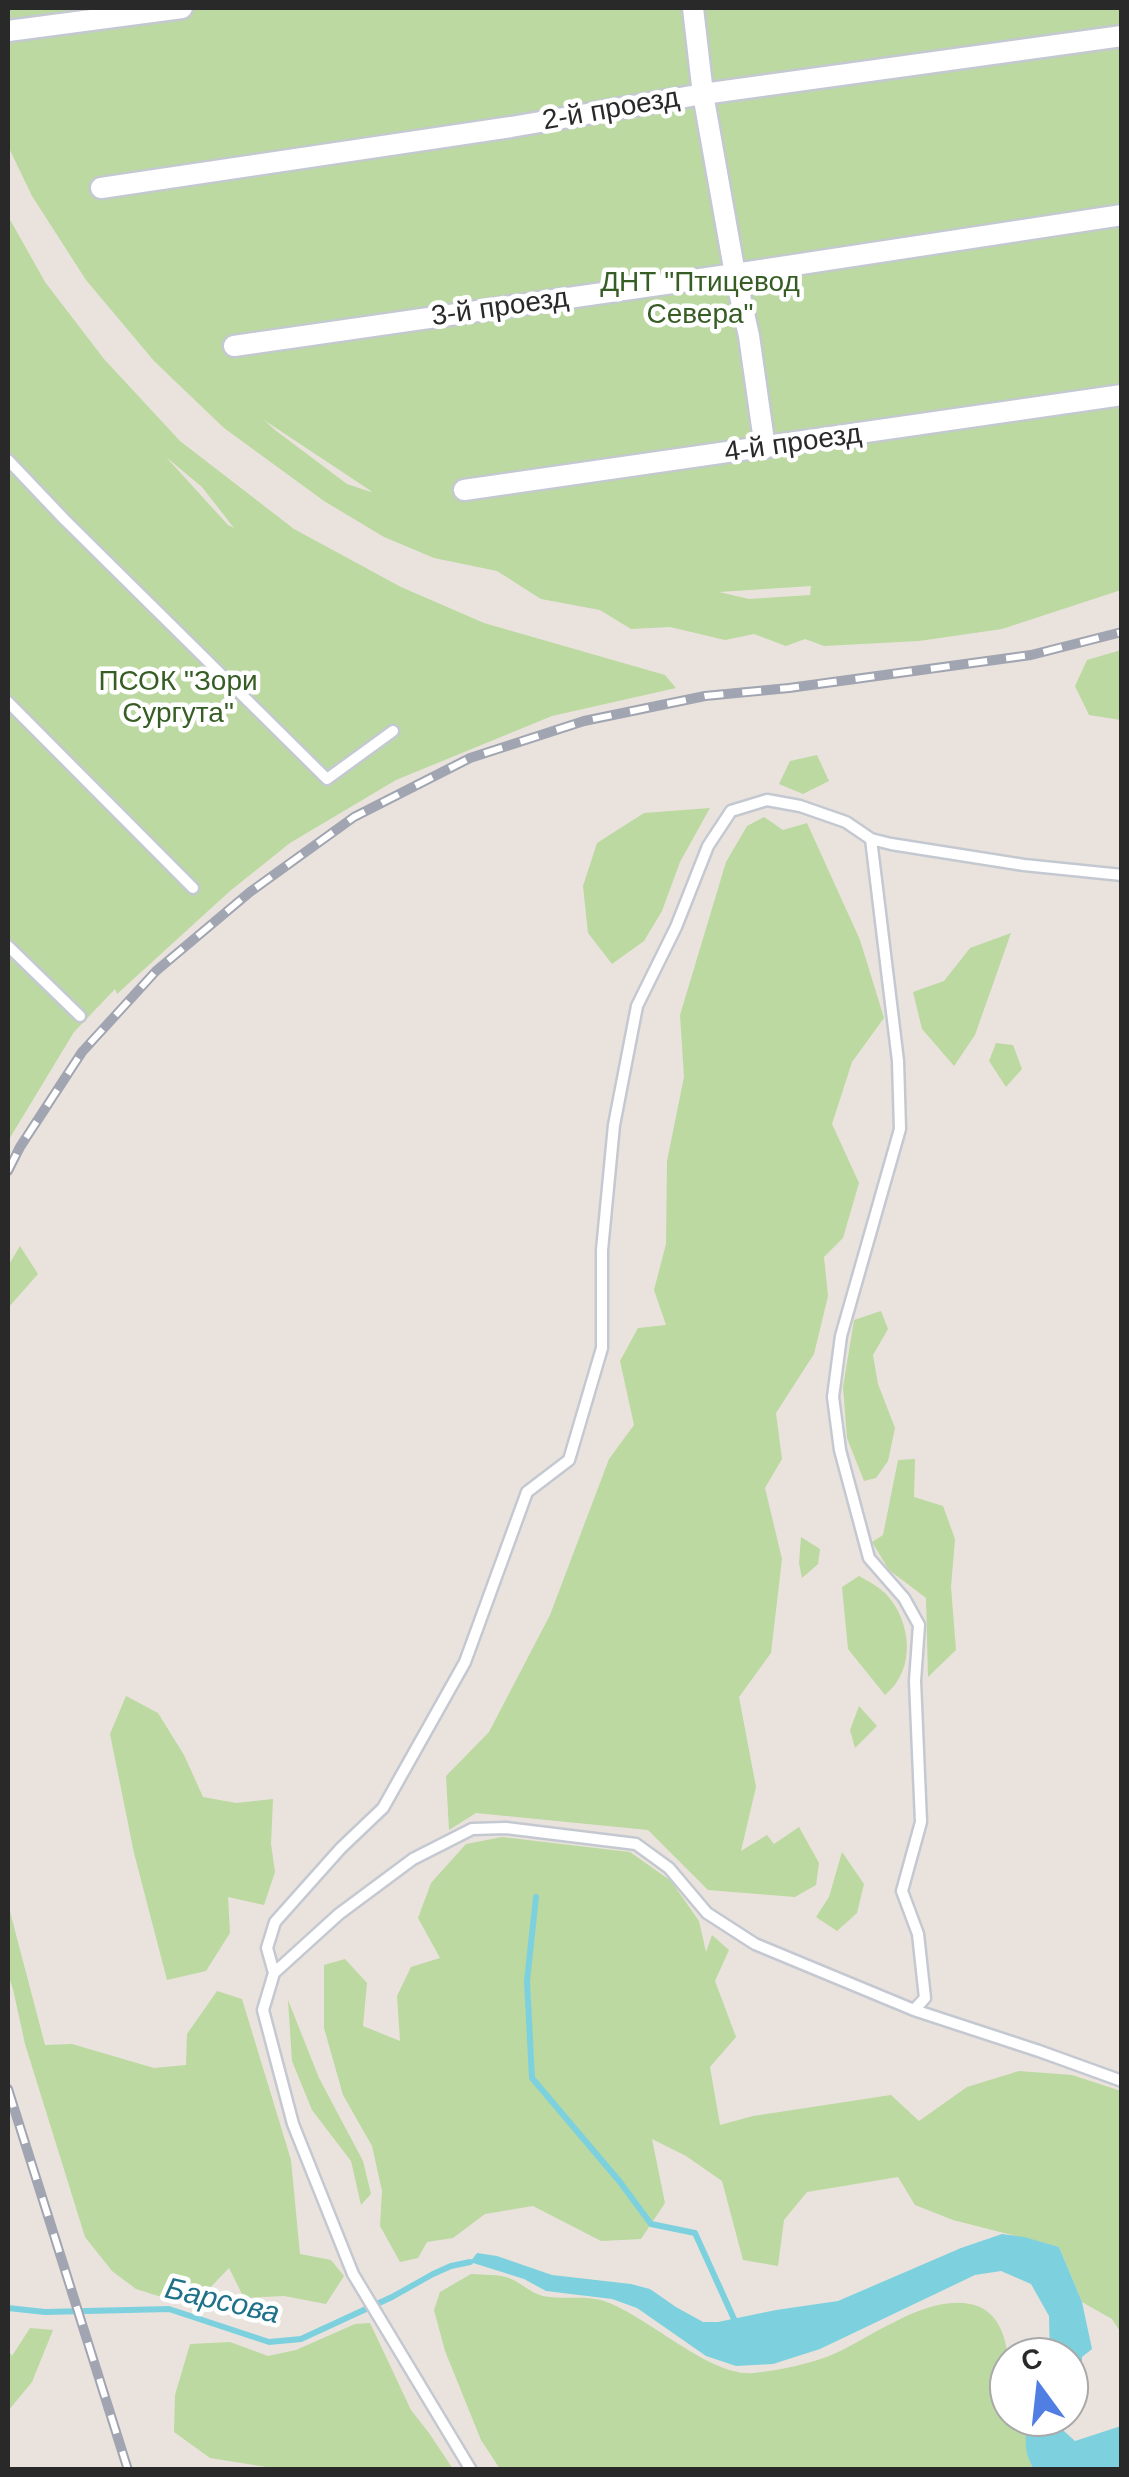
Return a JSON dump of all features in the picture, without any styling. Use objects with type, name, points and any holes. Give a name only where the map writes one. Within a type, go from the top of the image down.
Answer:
[{"type":"street","points":[[8,31],[182,8]]},
{"type":"street","points":[[693,8],[734,274],[750,336],[765,448]]},
{"type":"street","name":"2-й проезд","points":[[101,188],[704,94],[1122,36]]},
{"type":"street","name":"3-й проезд","points":[[234,346],[1122,215]]},
{"type":"street","name":"4-й проезд","points":[[464,490],[1122,396]]},
{"type":"lane","points":[[8,460],[327,779],[393,732]]},
{"type":"lane","points":[[8,702],[193,888]]},
{"type":"lane","points":[[471,2470],[390,2337],[336,2236],[294,2124],[263,2010],[274,1973],[268,1948],[274,1922],[340,1848],[383,1808],[465,1662],[526,1492],[569,1460],[602,1348],[602,1250],[614,1125],[637,1006],[676,927],[708,846],[731,810],[767,800],[800,806],[846,822],[871,839],[891,844],[1024,865],[1122,875]]},
{"type":"lane","points":[[871,839],[898,1062],[900,1129],[841,1336],[833,1397],[840,1450],[869,1558],[904,1598],[919,1625],[915,1681],[920,1822],[902,1891],[918,1934],[924,1998],[914,2010]]},
{"type":"lane","points":[[8,946],[80,1016]]},
{"type":"lane","points":[[274,1973],[338,1914],[413,1859],[472,1829],[506,1828],[636,1844],[669,1868],[707,1913],[755,1944],[914,2010],[1122,2081]]},
{"type":"green space","name":"ДНТ \"Птицевод Севера\"","points":[[8,8],[1121,8],[1121,590],[1002,629],[919,641],[824,646],[805,639],[786,646],[754,634],[725,640],[670,627],[631,629],[600,610],[541,599],[497,571],[434,558],[384,537],[324,501],[224,428],[154,361],[86,280],[32,196],[8,146]],"holes":[[[264,420],[371,491],[371,492],[347,484]],[[811,586],[810,595],[749,599],[719,592]]]},
{"type":"green space","name":"ПСОК \"Зори Сургута\"","points":[[8,216],[45,282],[104,359],[180,441],[294,529],[401,587],[484,623],[665,675],[676,688],[552,716],[396,780],[290,843],[230,891],[117,994],[115,989],[74,1032],[8,1141]],"holes":[[[166,457],[202,487],[234,528]]]},
{"type":"green space","points":[[1121,650],[1121,720],[1089,715],[1075,686],[1087,660]]},
{"type":"green space","points":[[817,755],[829,781],[803,794],[779,784],[790,761]]},
{"type":"green space","points":[[710,808],[644,941],[612,964],[588,933],[583,886],[597,843],[644,813]]},
{"type":"green space","points":[[764,817],[783,830],[807,823],[860,940],[884,1018],[852,1062],[832,1124],[859,1183],[843,1238],[824,1257],[828,1296],[814,1354],[776,1413],[782,1459],[765,1488],[782,1559],[771,1653],[739,1697],[756,1787],[741,1851],[767,1835],[774,1844],[799,1827],[819,1863],[816,1885],[795,1897],[708,1890],[648,1830],[476,1813],[449,1830],[446,1776],[489,1732],[550,1615],[609,1459],[634,1425],[620,1361],[638,1328],[666,1325],[654,1290],[666,1244],[667,1161],[684,1077],[680,1015],[726,862],[747,826]]},
{"type":"green space","points":[[1011,933],[975,1035],[954,1066],[922,1029],[913,992],[944,981],[970,948]]},
{"type":"green space","points":[[996,1043],[1013,1045],[1022,1069],[1006,1087],[989,1061]]},
{"type":"green space","points":[[20,1246],[38,1274],[8,1308],[8,1266]]},
{"type":"green space","points":[[881,1311],[888,1329],[873,1355],[878,1384],[895,1428],[888,1461],[876,1478],[864,1481],[847,1438],[843,1387],[854,1320]]},
{"type":"green space","points":[[915,1459],[914,1497],[943,1506],[955,1539],[951,1587],[956,1650],[928,1677],[926,1598],[889,1570],[872,1542],[883,1535],[898,1460]]},
{"type":"green space","points":[[801,1537],[820,1549],[818,1564],[802,1578],[799,1563]]},
{"type":"green space","points":[[859,1576],[886,1594],[895,1605],[905,1632],[907,1646],[902,1673],[885,1695],[848,1649],[842,1587]]},
{"type":"green space","points":[[126,1696],[158,1713],[184,1755],[203,1797],[236,1803],[273,1799],[271,1844],[275,1872],[264,1905],[228,1897],[230,1933],[206,1971],[167,1980],[134,1853],[110,1734]]},
{"type":"green space","points":[[859,1706],[877,1726],[855,1748],[850,1730]]},
{"type":"green space","points":[[502,1837],[630,1852],[671,1881],[699,1921],[706,1952],[712,1935],[729,1950],[715,1981],[736,2037],[710,2067],[720,2125],[753,2116],[891,2095],[919,2121],[967,2087],[1019,2071],[1072,2075],[1121,2091],[1121,2333],[1112,2319],[1082,2302],[1059,2247],[953,2220],[915,2205],[898,2177],[807,2192],[784,2220],[778,2266],[743,2260],[722,2181],[652,2139],[665,2203],[641,2239],[601,2241],[533,2206],[485,2214],[453,2238],[427,2242],[418,2258],[400,2262],[380,2226],[382,2191],[372,2146],[343,2095],[324,2028],[324,1965],[345,1959],[367,1983],[363,2026],[400,2041],[397,1996],[411,1967],[440,1958],[418,1918],[431,1883],[466,1844]]},
{"type":"green space","points":[[842,1852],[864,1884],[857,1913],[837,1931],[816,1917],[829,1897]]},
{"type":"green space","points":[[8,1904],[45,2045],[72,2044],[154,2068],[186,2065],[187,2034],[217,1991],[242,1999],[291,2160],[300,2254],[331,2260],[344,2276],[326,2304],[284,2296],[244,2298],[229,2268],[202,2296],[168,2299],[136,2289],[112,2271],[85,2237],[25,2044],[8,1975]]},
{"type":"green space","points":[[288,2000],[319,2078],[363,2161],[371,2194],[361,2205],[351,2161],[312,2110],[292,2061]]},
{"type":"green space","points":[[471,2274],[495,2275],[543,2296],[604,2301],[719,2366],[754,2373],[827,2357],[936,2305],[970,2304],[985,2310],[1004,2337],[989,2337],[989,2437],[1027,2437],[1028,2457],[1034,2469],[500,2469],[481,2440],[445,2351],[434,2310],[440,2292]]},
{"type":"green space","points":[[370,2323],[411,2410],[453,2469],[279,2469],[210,2458],[174,2432],[175,2395],[190,2344],[230,2342],[268,2356],[296,2350],[355,2324]]},
{"type":"green space","points":[[30,2328],[53,2330],[32,2382],[8,2411],[8,2350],[12,2356]]},
{"type":"water","points":[[1002,2234],[1059,2247],[1082,2302],[1092,2349],[1089,2351],[1089,2337],[1050,2337],[1049,2316],[1031,2284],[1001,2271],[975,2275],[820,2349],[773,2364],[736,2366],[706,2356],[637,2308],[612,2299],[546,2291],[524,2279],[470,2262],[477,2253],[552,2275],[631,2284],[650,2289],[703,2322],[718,2322],[838,2301]]},
{"type":"water","points":[[1121,2426],[1121,2469],[1034,2469],[1026,2437],[1071,2437],[1075,2441]]},
{"type":"waterway","points":[[536,1897],[527,1981],[532,2078],[651,2224],[695,2233],[734,2319]]},
{"type":"waterway","name":"Барсова","points":[[8,2308],[45,2312],[169,2309],[269,2342],[301,2339],[433,2274],[470,2262]]},
{"type":"railway","points":[[8,1171],[82,1052],[156,971],[250,892],[354,817],[470,758],[584,721],[705,696],[1031,655],[1122,632]]},
{"type":"railway","points":[[8,2089],[128,2470]]}]
